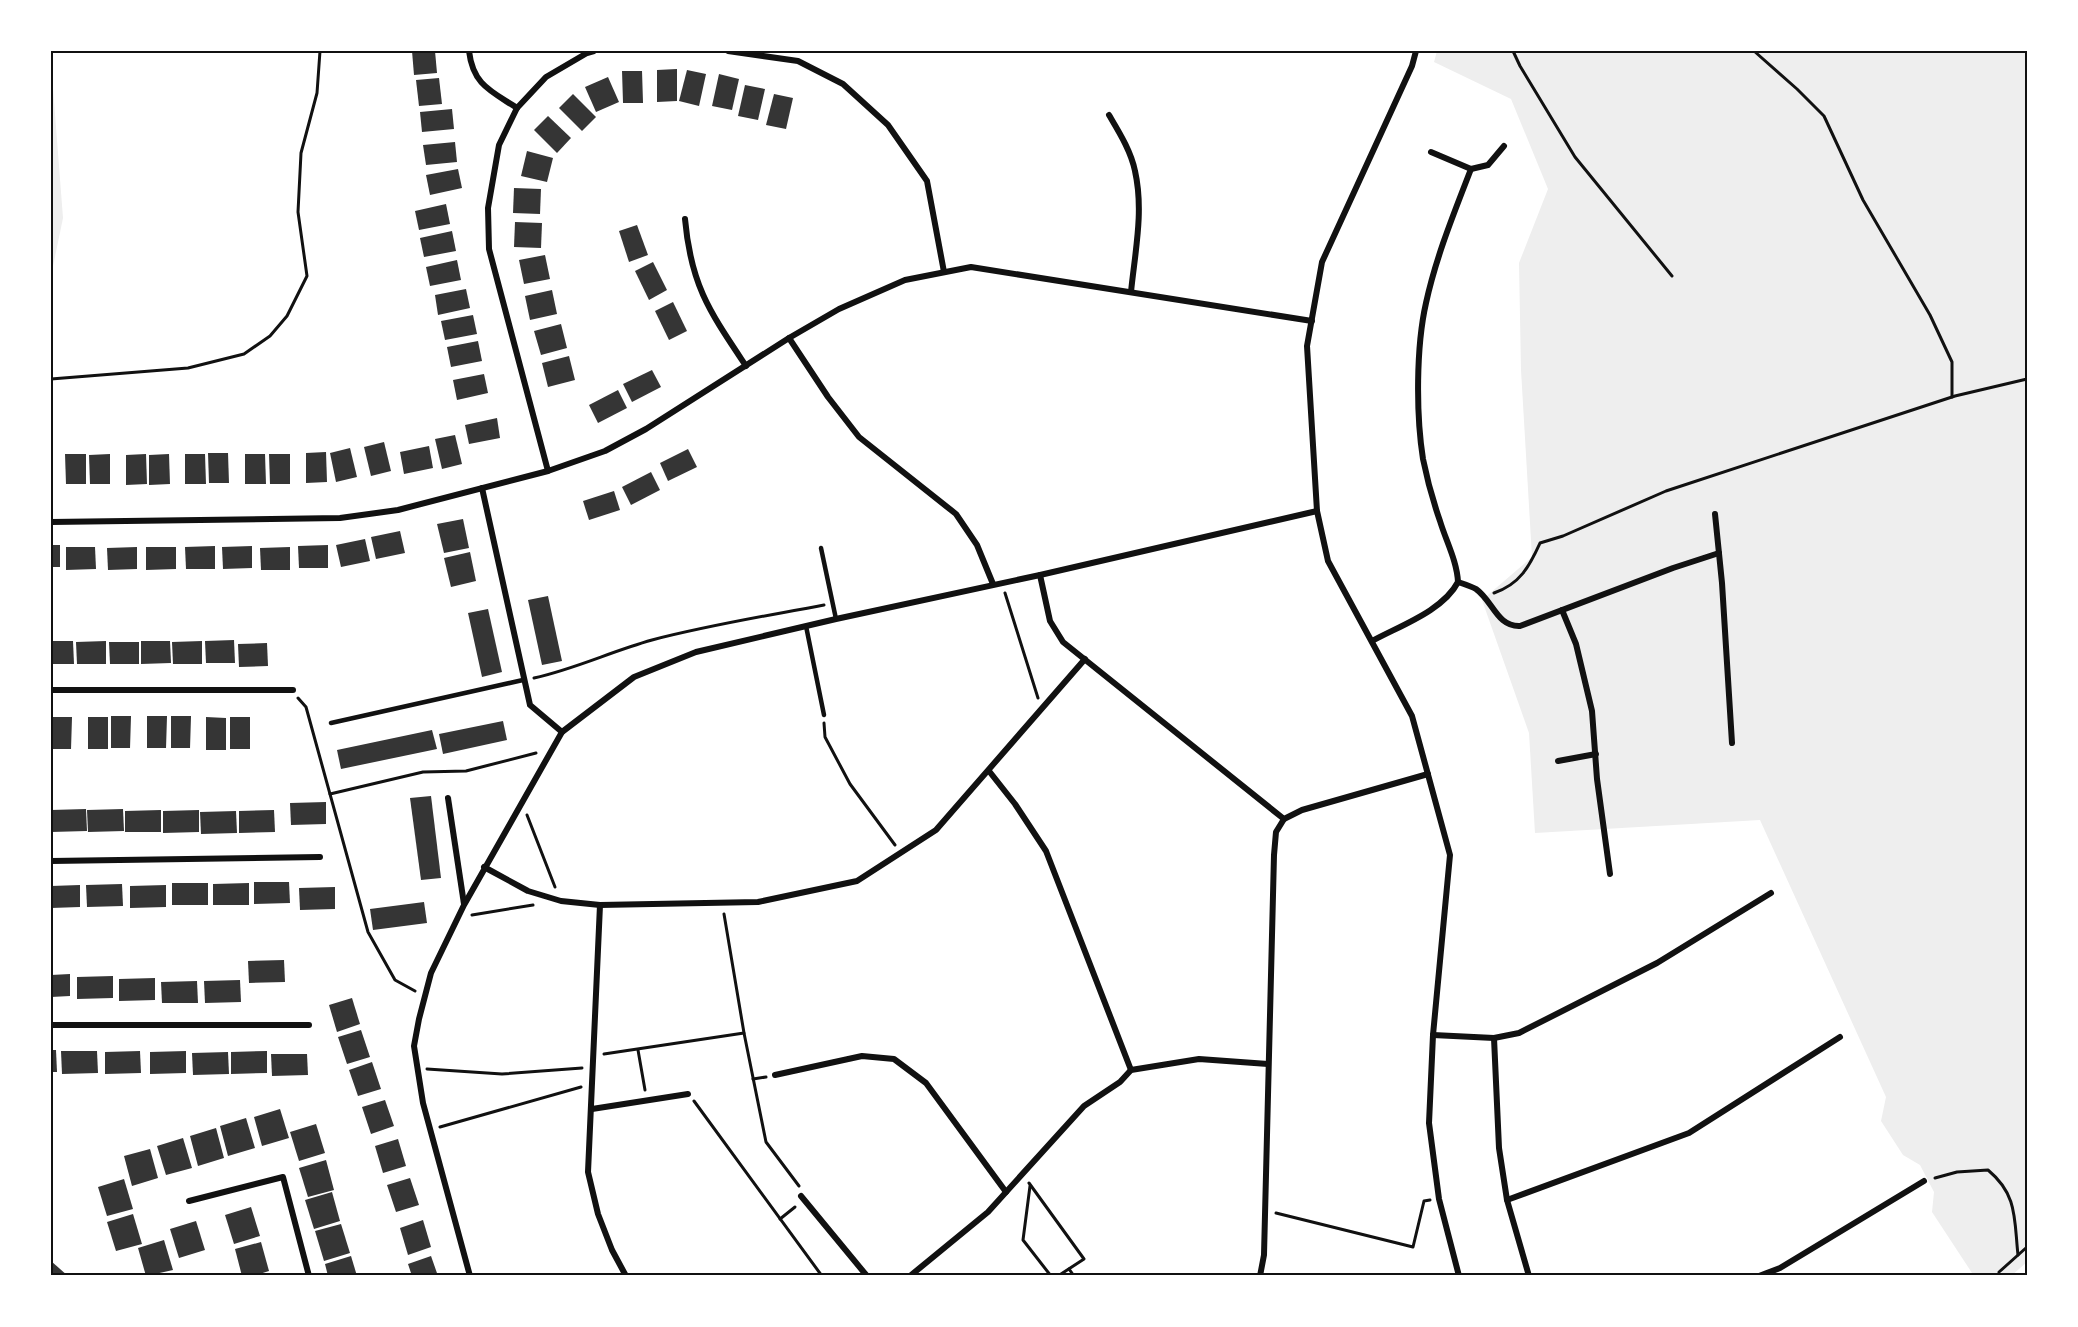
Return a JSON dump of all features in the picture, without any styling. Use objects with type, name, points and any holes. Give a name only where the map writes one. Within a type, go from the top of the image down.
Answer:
[{"type":"street","points":[[469,51],[471,66],[481,84],[517,108]]},
{"type":"street","points":[[548,471],[489,249],[488,208],[499,145],[517,108],[546,77],[594,51]]},
{"type":"street","points":[[728,51],[798,61],[843,84],[888,125],[927,181],[944,272]]},
{"type":"street","points":[[1416,51],[1412,66],[1322,262],[1307,346],[1317,512],[1328,561],[1412,716],[1450,855],[1433,1035],[1429,1123],[1439,1199],[1459,1276]]},
{"type":"street","points":[[1109,115],[1124,142],[1135,170],[1140,213],[1131,292]]},
{"type":"street","points":[[1431,152],[1471,169],[1488,165],[1504,147]]},
{"type":"street","points":[[1372,641],[1430,610],[1454,590],[1458,582],[1456,568],[1423,459],[1419,376],[1425,304],[1445,236],[1471,169]]},
{"type":"street","points":[[685,219],[694,277],[715,320],[746,366]]},
{"type":"street","points":[[51,522],[340,518],[398,510],[548,471],[605,451],[645,429],[839,309],[905,280],[971,267],[1311,321]]},
{"type":"street","points":[[789,338],[828,397],[859,437],[956,514],[977,545],[993,585]]},
{"type":"street","points":[[482,488],[530,705],[562,732]]},
{"type":"street","points":[[470,1276],[430,1130],[416,1068],[414,1046],[418,1019],[431,973],[464,905],[562,732],[634,678],[696,652],[1317,512]]},
{"type":"street","points":[[1715,514],[1732,743]]},
{"type":"street","points":[[1458,582],[1476,589],[1502,621],[1511,626],[1520,626],[1672,568],[1719,553]]},
{"type":"street","points":[[1040,575],[1047,612],[1055,631],[1063,642],[1284,819]]},
{"type":"street","points":[[1562,610],[1575,644],[1592,711],[1598,789],[1610,874]]},
{"type":"street","points":[[484,867],[528,891],[561,901],[600,906],[758,902],[857,881],[936,830],[1085,659]]},
{"type":"street","points":[[51,690],[292,690]]},
{"type":"street","points":[[1558,761],[1596,754]]},
{"type":"street","points":[[989,771],[1015,804],[1046,851],[1131,1070]]},
{"type":"street","points":[[1260,1276],[1264,1256],[1276,832],[1284,819],[1302,810],[1428,774]]},
{"type":"street","points":[[448,798],[464,905]]},
{"type":"street","points":[[51,861],[320,857]]},
{"type":"street","points":[[1433,1035],[1494,1038],[1519,1033],[1657,963],[1771,893]]},
{"type":"street","points":[[600,906],[588,1172],[598,1214],[612,1250],[626,1276]]},
{"type":"street","points":[[51,1025],[309,1024]]},
{"type":"street","points":[[1507,1200],[1689,1133],[1840,1037]]},
{"type":"street","points":[[1494,1038],[1499,1148],[1507,1200],[1529,1276]]},
{"type":"street","points":[[775,1075],[862,1056],[894,1059],[926,1083],[1006,1192]]},
{"type":"street","points":[[910,1276],[988,1212],[1084,1106],[1120,1082],[1131,1070],[1199,1059],[1268,1064]]},
{"type":"street","points":[[592,1109],[688,1094]]},
{"type":"street","points":[[189,1201],[283,1178],[309,1276]]},
{"type":"street","points":[[1759,1276],[1780,1268],[1924,1181]]},
{"type":"street","points":[[802,1198],[867,1276]]},
{"type":"lane","points":[[822,548],[836,619]]},
{"type":"lane","points":[[806,626],[824,716]]},
{"type":"lane","points":[[331,723],[523,680]]},
{"type":"path","points":[[51,379],[188,368],[244,354],[270,336],[287,316],[299,297],[307,276],[298,212],[301,153],[317,93],[320,51]]},
{"type":"path","points":[[1513,51],[1575,157],[1672,276]]},
{"type":"path","points":[[1754,51],[1824,116],[1863,200],[1929,315],[1952,362],[1952,397]]},
{"type":"path","points":[[1483,596],[1506,589],[1519,580],[1530,566],[1539,543],[1563,536],[1666,492],[1952,397],[2027,379]]},
{"type":"path","points":[[1002,583],[1037,697],[1044,705]]},
{"type":"path","points":[[523,680],[557,673],[650,641],[708,627],[833,603]]},
{"type":"path","points":[[292,690],[306,707],[368,932],[395,980],[425,997]]},
{"type":"path","points":[[824,716],[825,737],[850,784],[901,853]]},
{"type":"path","points":[[330,794],[423,772],[466,771],[552,749]]},
{"type":"path","points":[[522,802],[561,901]]},
{"type":"path","points":[[723,903],[744,1033],[766,1142],[798,1186],[802,1198],[780,1219]]},
{"type":"path","points":[[458,917],[538,904]]},
{"type":"path","points":[[594,1055],[744,1033]]},
{"type":"path","points":[[638,1050],[646,1101]]},
{"type":"path","points":[[416,1068],[502,1074],[593,1067]]},
{"type":"path","points":[[430,1130],[592,1084]]},
{"type":"path","points":[[688,1094],[822,1276]]},
{"type":"path","points":[[1924,1181],[1957,1172],[1988,1170],[2002,1181],[2012,1200],[2018,1255]]},
{"type":"path","points":[[1051,1276],[1023,1240],[1030,1185],[1084,1259],[1058,1276]]},
{"type":"path","points":[[1265,1210],[1413,1247],[1424,1201],[1439,1199]]},
{"type":"path","points":[[1999,1276],[1999,1272],[2027,1247]]},
{"type":"path","points":[[1069,1269],[1074,1276]]},
{"type":"shaded area","points":[[1437,51],[2027,51],[2027,1262],[2011,1276],[1974,1276],[1932,1212],[1934,1192],[1920,1165],[1903,1155],[1881,1121],[1886,1097],[1760,820],[1535,833],[1529,733],[1482,600],[1532,557],[1521,370],[1519,263],[1548,189],[1511,99],[1434,62]]},
{"type":"shaded area","points":[[51,62],[63,218],[51,276]]},
{"type":"building","points":[[412,51],[435,51],[437,73],[414,75]]},
{"type":"building","points":[[677,69],[677,101],[657,102],[657,70]]},
{"type":"building","points":[[687,70],[706,74],[699,106],[679,101]]},
{"type":"building","points":[[622,71],[642,71],[643,103],[623,103]]},
{"type":"building","points":[[719,74],[739,79],[732,110],[712,106]]},
{"type":"building","points":[[608,77],[619,102],[596,112],[585,87]]},
{"type":"building","points":[[439,78],[442,104],[419,106],[416,80]]},
{"type":"building","points":[[745,85],[765,89],[758,120],[738,116]]},
{"type":"building","points":[[573,94],[596,117],[582,131],[559,108]]},
{"type":"building","points":[[774,94],[793,98],[786,129],[766,125]]},
{"type":"building","points":[[452,109],[454,129],[422,132],[420,112]]},
{"type":"building","points":[[548,116],[571,138],[557,153],[534,130]]},
{"type":"building","points":[[455,142],[457,162],[426,165],[423,145]]},
{"type":"building","points":[[527,151],[553,158],[547,182],[521,176]]},
{"type":"building","points":[[458,169],[462,188],[430,195],[426,175]]},
{"type":"building","points":[[514,188],[541,189],[540,214],[513,213]]},
{"type":"building","points":[[446,204],[450,224],[419,230],[415,211]]},
{"type":"building","points":[[515,222],[542,223],[541,248],[514,247]]},
{"type":"building","points":[[637,225],[648,255],[629,262],[619,231]]},
{"type":"building","points":[[452,231],[456,251],[424,257],[420,238]]},
{"type":"building","points":[[545,255],[550,279],[524,284],[519,260]]},
{"type":"building","points":[[457,260],[461,280],[430,286],[426,267]]},
{"type":"building","points":[[653,262],[667,290],[649,300],[635,271]]},
{"type":"building","points":[[466,289],[470,308],[438,315],[435,295]]},
{"type":"building","points":[[552,290],[557,314],[530,320],[525,296]]},
{"type":"building","points":[[673,302],[687,331],[669,340],[655,311]]},
{"type":"building","points":[[473,315],[477,334],[445,340],[441,321]]},
{"type":"building","points":[[561,324],[567,348],[541,355],[534,331]]},
{"type":"building","points":[[478,341],[482,361],[451,367],[447,347]]},
{"type":"building","points":[[569,356],[575,380],[548,387],[542,363]]},
{"type":"building","points":[[652,370],[661,387],[632,402],[623,384]]},
{"type":"building","points":[[484,374],[488,393],[457,400],[453,380]]},
{"type":"building","points":[[618,390],[627,408],[598,423],[589,405]]},
{"type":"building","points":[[497,418],[500,438],[469,444],[465,425]]},
{"type":"building","points":[[455,435],[462,464],[442,469],[435,439]]},
{"type":"building","points":[[384,442],[391,471],[371,476],[364,447]]},
{"type":"building","points":[[429,446],[433,468],[404,474],[400,452]]},
{"type":"building","points":[[350,448],[357,477],[336,482],[330,453]]},
{"type":"building","points":[[688,449],[697,467],[668,481],[660,463]]},
{"type":"building","points":[[326,452],[327,482],[306,483],[306,453]]},
{"type":"building","points":[[208,453],[228,453],[229,483],[209,483]]},
{"type":"building","points":[[65,454],[86,454],[86,484],[66,484]]},
{"type":"building","points":[[110,454],[110,484],[90,484],[89,455]]},
{"type":"building","points":[[146,454],[147,484],[126,485],[126,455]]},
{"type":"building","points":[[169,454],[170,484],[149,485],[149,455]]},
{"type":"building","points":[[185,454],[205,454],[206,484],[185,484]]},
{"type":"building","points":[[245,454],[265,454],[266,484],[245,484]]},
{"type":"building","points":[[269,454],[290,454],[290,484],[270,484]]},
{"type":"building","points":[[651,472],[660,490],[631,505],[622,487]]},
{"type":"building","points":[[614,491],[620,510],[589,520],[583,501]]},
{"type":"building","points":[[463,519],[469,548],[444,553],[437,524]]},
{"type":"building","points":[[400,531],[405,553],[376,559],[371,537]]},
{"type":"building","points":[[365,539],[370,561],[341,567],[336,545]]},
{"type":"building","points":[[51,545],[60,545],[60,567],[51,567]]},
{"type":"building","points":[[328,545],[328,568],[299,568],[298,546]]},
{"type":"building","points":[[215,546],[215,569],[186,569],[185,547]]},
{"type":"building","points":[[252,546],[252,568],[223,569],[222,547]]},
{"type":"building","points":[[66,547],[95,547],[96,569],[66,570]]},
{"type":"building","points":[[137,547],[137,569],[108,570],[107,548]]},
{"type":"building","points":[[146,547],[176,547],[176,569],[146,570]]},
{"type":"building","points":[[290,547],[290,570],[261,570],[260,548]]},
{"type":"building","points":[[470,552],[476,581],[451,587],[444,558]]},
{"type":"building","points":[[548,596],[562,661],[542,665],[528,600]]},
{"type":"building","points":[[488,609],[502,672],[482,677],[468,613]]},
{"type":"building","points":[[234,640],[235,663],[206,663],[205,641]]},
{"type":"building","points":[[51,641],[73,641],[74,664],[51,664]]},
{"type":"building","points":[[106,641],[106,664],[77,664],[76,642]]},
{"type":"building","points":[[141,641],[170,641],[171,663],[141,664]]},
{"type":"building","points":[[202,641],[202,664],[173,664],[172,642]]},
{"type":"building","points":[[109,642],[139,642],[139,664],[110,664]]},
{"type":"building","points":[[267,643],[268,666],[239,667],[238,644]]},
{"type":"building","points":[[111,716],[131,716],[130,748],[111,748]]},
{"type":"building","points":[[147,716],[167,716],[166,748],[147,748]]},
{"type":"building","points":[[171,716],[191,716],[190,748],[171,748]]},
{"type":"building","points":[[52,717],[72,717],[71,749],[52,749]]},
{"type":"building","points":[[88,717],[108,717],[108,749],[88,749]]},
{"type":"building","points":[[206,717],[226,718],[226,750],[206,750]]},
{"type":"building","points":[[230,717],[250,717],[250,749],[230,749]]},
{"type":"building","points":[[503,721],[507,740],[443,754],[439,734]]},
{"type":"building","points":[[432,730],[437,749],[341,769],[337,750]]},
{"type":"building","points":[[431,796],[441,878],[421,880],[410,798]]},
{"type":"building","points":[[326,802],[326,824],[291,825],[290,803]]},
{"type":"building","points":[[86,809],[87,831],[51,832],[51,810]]},
{"type":"building","points":[[123,809],[124,831],[88,832],[87,810]]},
{"type":"building","points":[[161,810],[161,832],[125,832],[125,811]]},
{"type":"building","points":[[199,810],[199,832],[163,833],[163,811]]},
{"type":"building","points":[[274,810],[275,832],[239,833],[239,811]]},
{"type":"building","points":[[236,811],[237,833],[201,834],[200,812]]},
{"type":"building","points":[[254,882],[289,882],[290,903],[254,904]]},
{"type":"building","points":[[172,883],[208,883],[208,905],[172,905]]},
{"type":"building","points":[[249,883],[249,905],[213,905],[213,884]]},
{"type":"building","points":[[122,884],[123,906],[87,907],[86,885]]},
{"type":"building","points":[[80,885],[80,907],[51,908],[51,886]]},
{"type":"building","points":[[166,885],[166,907],[130,908],[130,886]]},
{"type":"building","points":[[335,887],[335,909],[300,910],[299,888]]},
{"type":"building","points":[[424,902],[427,923],[373,930],[370,909]]},
{"type":"building","points":[[284,960],[285,982],[249,983],[248,961]]},
{"type":"building","points":[[70,974],[70,996],[51,997],[51,975]]},
{"type":"building","points":[[113,976],[113,998],[77,999],[77,977]]},
{"type":"building","points":[[155,978],[155,1000],[119,1001],[119,979]]},
{"type":"building","points":[[240,980],[241,1002],[205,1003],[204,981]]},
{"type":"building","points":[[197,981],[198,1003],[162,1003],[161,982]]},
{"type":"building","points":[[352,998],[360,1024],[337,1032],[329,1005]]},
{"type":"building","points":[[361,1030],[370,1057],[347,1064],[338,1037]]},
{"type":"building","points":[[51,1050],[56,1050],[57,1072],[51,1072]]},
{"type":"building","points":[[61,1051],[97,1051],[98,1073],[62,1074]]},
{"type":"building","points":[[140,1051],[141,1073],[105,1074],[105,1052]]},
{"type":"building","points":[[186,1051],[186,1073],[150,1074],[150,1052]]},
{"type":"building","points":[[267,1051],[267,1073],[231,1074],[231,1052]]},
{"type":"building","points":[[228,1052],[229,1074],[193,1075],[192,1053]]},
{"type":"building","points":[[271,1054],[307,1054],[308,1075],[272,1076]]},
{"type":"building","points":[[372,1062],[381,1089],[358,1096],[349,1070]]},
{"type":"building","points":[[385,1100],[394,1126],[371,1134],[362,1107]]},
{"type":"building","points":[[280,1109],[289,1138],[262,1146],[254,1117]]},
{"type":"building","points":[[246,1118],[255,1148],[228,1156],[220,1126]]},
{"type":"building","points":[[316,1124],[325,1153],[299,1161],[290,1132]]},
{"type":"building","points":[[216,1128],[224,1158],[198,1166],[190,1136]]},
{"type":"building","points":[[183,1138],[192,1168],[166,1175],[157,1146]]},
{"type":"building","points":[[398,1139],[406,1166],[383,1173],[375,1146]]},
{"type":"building","points":[[150,1149],[158,1178],[132,1186],[124,1156]]},
{"type":"building","points":[[326,1160],[334,1190],[308,1197],[299,1168]]},
{"type":"building","points":[[410,1178],[419,1205],[396,1212],[387,1185]]},
{"type":"building","points":[[124,1179],[133,1209],[107,1216],[98,1187]]},
{"type":"building","points":[[332,1192],[340,1221],[314,1229],[305,1200]]},
{"type":"building","points":[[251,1207],[260,1236],[234,1244],[225,1215]]},
{"type":"building","points":[[133,1214],[142,1244],[116,1251],[107,1222]]},
{"type":"building","points":[[423,1220],[431,1247],[408,1255],[400,1228]]},
{"type":"building","points":[[196,1221],[205,1250],[179,1258],[170,1229]]},
{"type":"building","points":[[341,1224],[350,1253],[324,1261],[315,1231]]},
{"type":"building","points":[[164,1240],[173,1270],[146,1276],[138,1248]]},
{"type":"building","points":[[261,1242],[269,1271],[253,1276],[242,1276],[235,1249]]},
{"type":"building","points":[[351,1256],[357,1276],[328,1276],[325,1264]]},
{"type":"building","points":[[431,1256],[438,1276],[412,1276],[408,1264]]},
{"type":"building","points":[[51,1261],[68,1276],[51,1276]]}]
